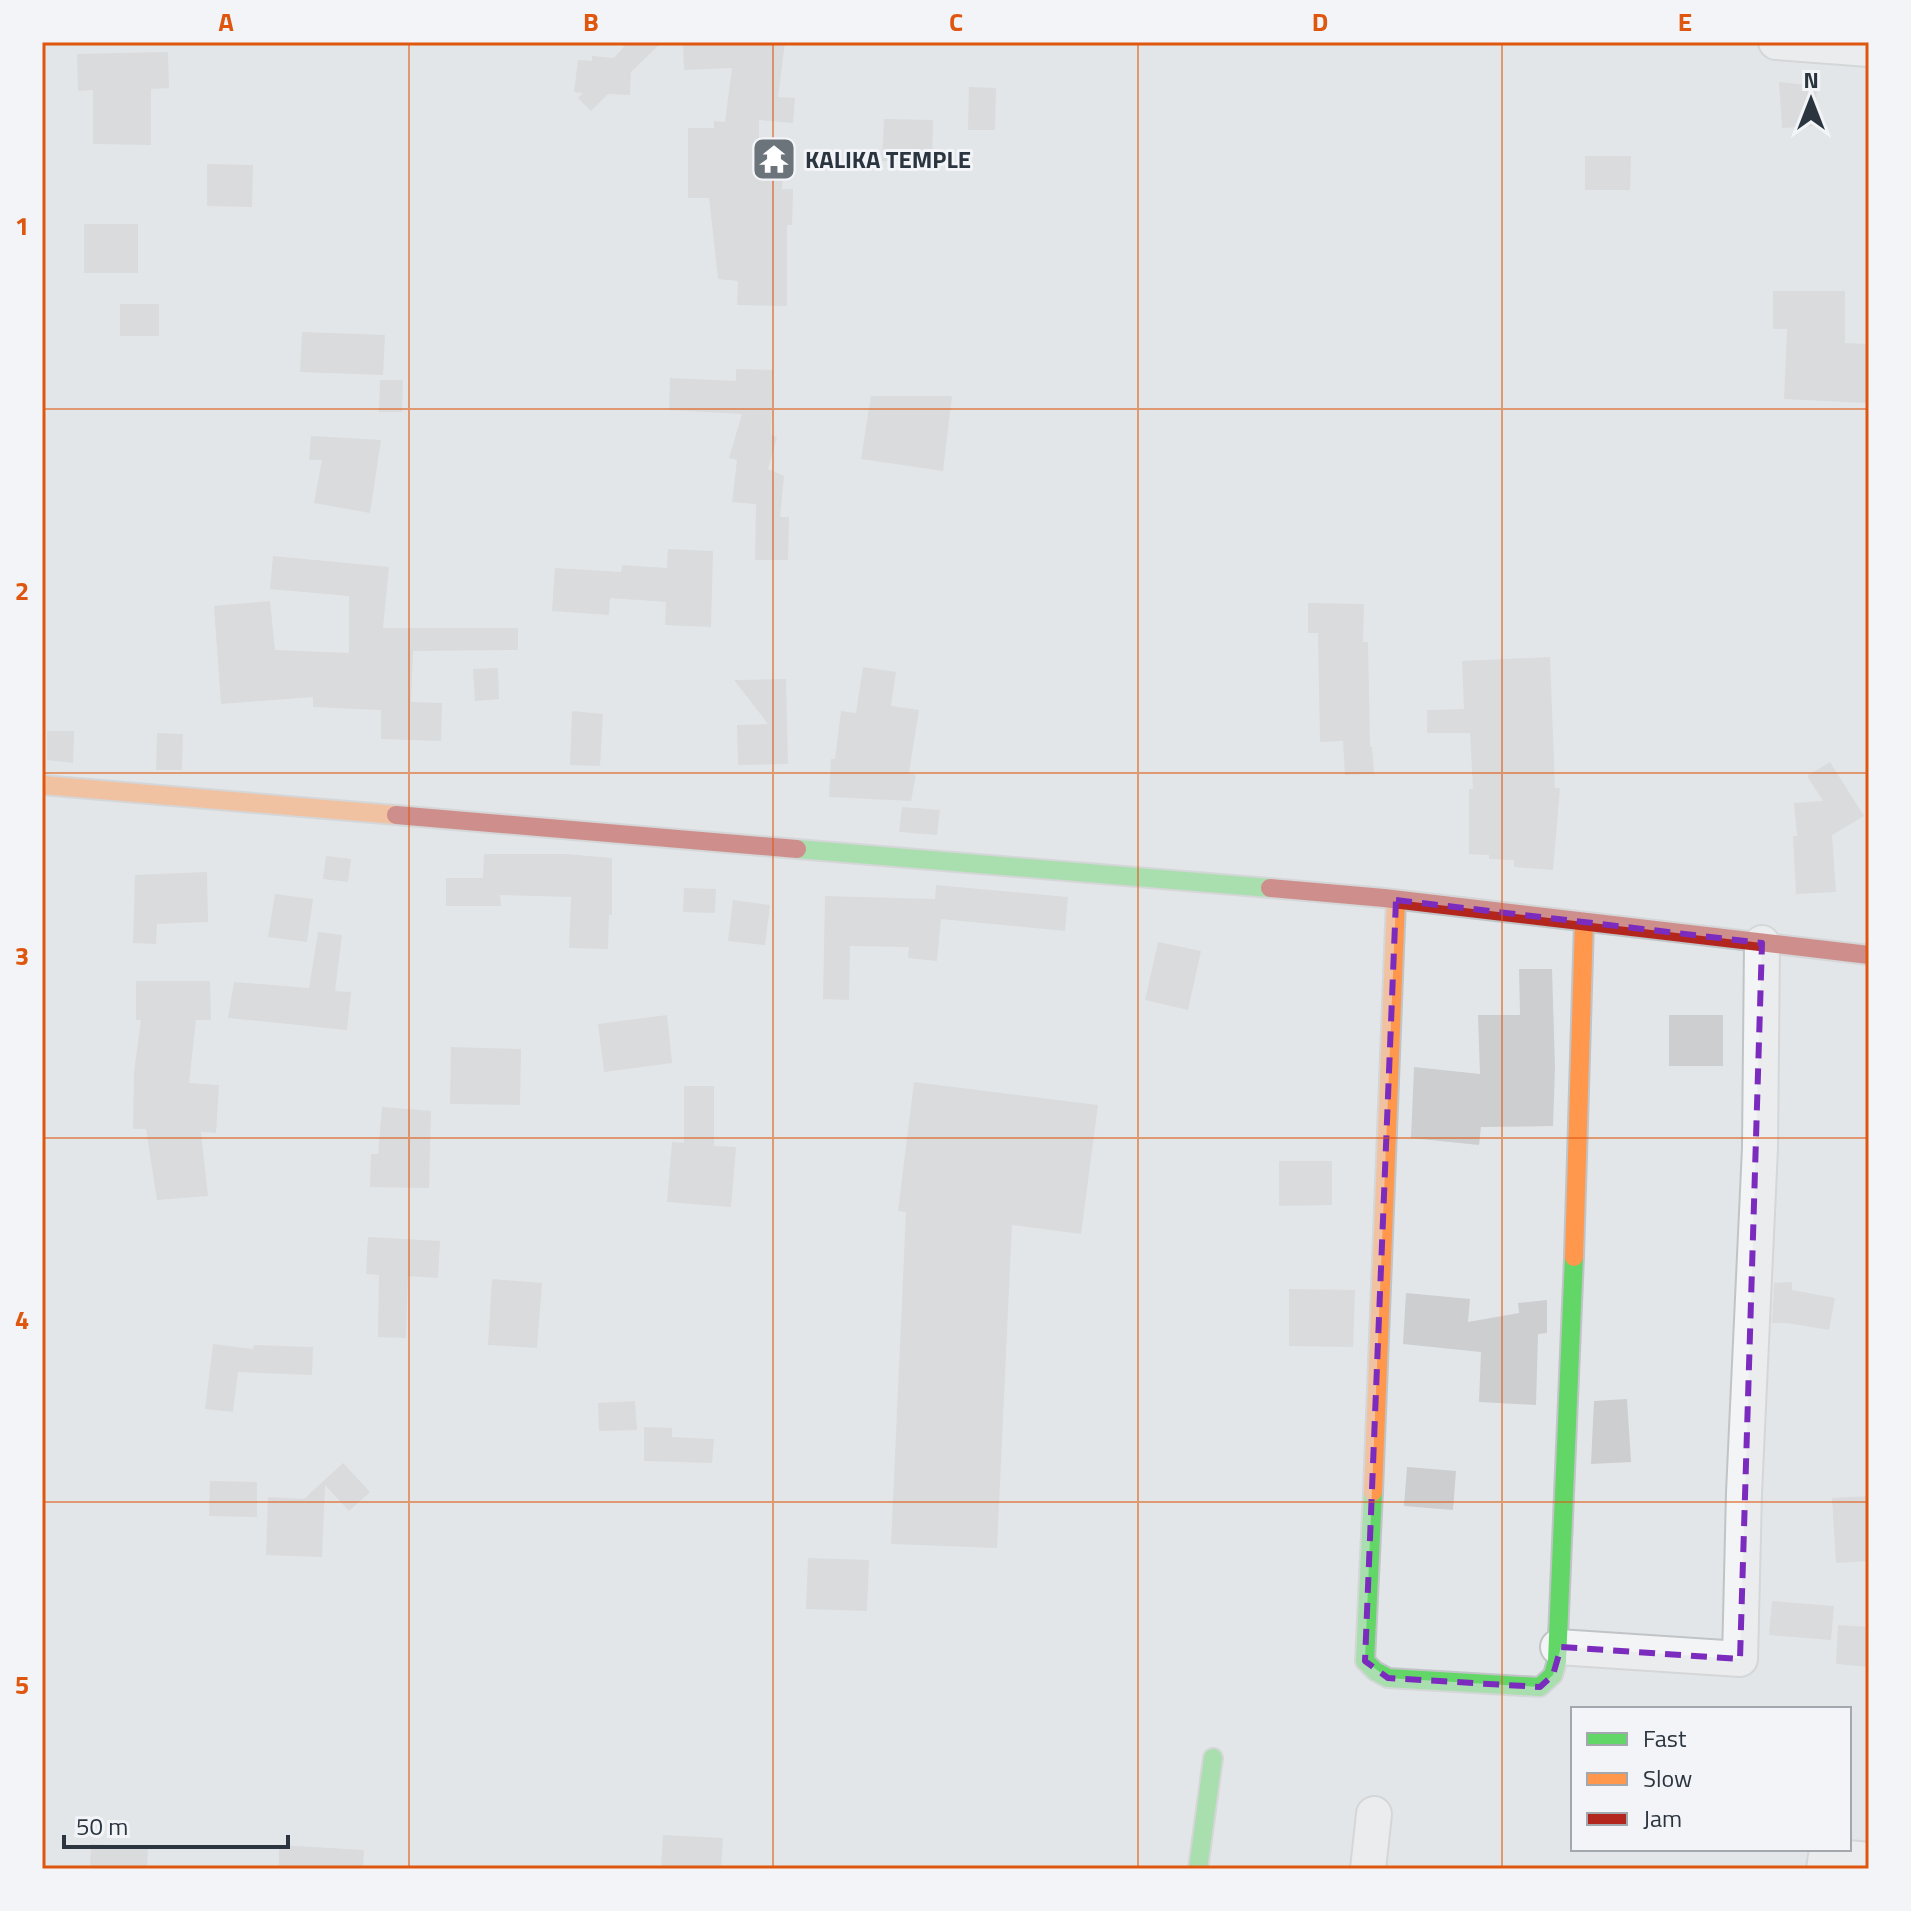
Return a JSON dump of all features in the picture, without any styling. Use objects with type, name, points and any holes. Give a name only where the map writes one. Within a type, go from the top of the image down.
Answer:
[{"type":"street","points":[[1776,42],[1869,49]]},
{"type":"street","points":[[42,785],[1396,900],[1869,955]]},
{"type":"street","points":[[1396,900],[1365,1661],[1388,1678],[1540,1687],[1553,1675],[1558,1647],[1571,1350],[1584,922]]},
{"type":"street","points":[[1558,1647],[1740,1659],[1744,1493],[1760,1148],[1762,943]]},
{"type":"street","points":[[1198,1869],[1213,1758]]},
{"type":"street","points":[[1368,1869],[1374,1814]]},
{"type":"street","points":[[1824,1869],[1826,1856],[1869,1860]]},
{"type":"highlighted area","points":[[1396,900],[1762,943],[1740,1659],[1561,1647],[1553,1675],[1540,1687],[1388,1678],[1365,1661]]},
{"type":"building","points":[[628,42],[662,42],[631,72],[630,95],[608,94],[591,111],[578,98],[583,93],[574,92],[578,60],[592,61],[592,56],[614,58]]},
{"type":"building","points":[[683,42],[785,42],[778,97],[795,98],[793,123],[759,120],[759,167],[783,169],[782,189],[793,189],[792,225],[787,225],[787,306],[737,305],[738,281],[718,279],[709,198],[688,198],[688,128],[714,128],[714,121],[725,122],[732,68],[684,70]]},
{"type":"building","points":[[168,52],[169,88],[151,89],[151,145],[93,144],[93,90],[78,91],[77,54]]},
{"type":"building","points":[[1779,82],[1817,86],[1815,126],[1782,128]]},
{"type":"building","points":[[969,87],[996,88],[995,130],[968,130]]},
{"type":"building","points":[[884,119],[933,120],[932,162],[882,161]]},
{"type":"building","points":[[1585,156],[1631,156],[1630,190],[1585,190]]},
{"type":"building","points":[[207,164],[253,165],[252,207],[207,206]]},
{"type":"building","points":[[84,224],[138,224],[138,273],[84,273]]},
{"type":"building","points":[[1773,291],[1845,291],[1845,343],[1869,344],[1866,403],[1784,399],[1787,329],[1773,329]]},
{"type":"building","points":[[120,304],[159,304],[159,336],[120,336]]},
{"type":"building","points":[[302,332],[385,335],[383,375],[300,372]]},
{"type":"building","points":[[736,369],[773,370],[771,435],[777,437],[768,469],[784,476],[780,517],[789,517],[788,560],[755,560],[756,504],[732,502],[737,460],[729,458],[742,414],[669,410],[670,378],[736,381]]},
{"type":"building","points":[[380,380],[403,380],[402,412],[379,412]]},
{"type":"building","points":[[871,396],[952,396],[943,471],[861,459]]},
{"type":"building","points":[[311,436],[381,440],[370,513],[314,503],[322,460],[309,460]]},
{"type":"building","points":[[668,549],[713,551],[711,627],[665,625],[666,602],[610,598],[609,615],[552,611],[555,568],[621,572],[622,565],[667,568]]},
{"type":"building","points":[[273,556],[389,567],[383,628],[518,628],[518,650],[413,651],[411,702],[442,703],[441,741],[381,739],[381,710],[313,707],[313,697],[221,704],[214,606],[270,601],[275,650],[349,653],[349,596],[270,589]]},
{"type":"building","points":[[1308,603],[1364,604],[1363,642],[1368,642],[1370,747],[1374,774],[1345,775],[1343,741],[1320,742],[1318,633],[1308,633]]},
{"type":"building","points":[[1550,657],[1555,788],[1560,788],[1553,870],[1514,867],[1514,860],[1469,854],[1469,789],[1473,789],[1470,733],[1427,733],[1427,710],[1464,709],[1462,661]]},
{"type":"building","points":[[863,667],[896,672],[891,706],[919,710],[909,773],[916,775],[911,801],[829,797],[831,759],[835,759],[841,711],[856,713]]},
{"type":"building","points":[[498,668],[499,699],[475,701],[473,669]]},
{"type":"building","points":[[786,679],[788,764],[738,765],[737,725],[768,724],[734,680]]},
{"type":"building","points":[[572,711],[603,714],[600,766],[570,765]]},
{"type":"building","points":[[47,731],[74,731],[73,763],[47,760]]},
{"type":"building","points":[[157,733],[183,734],[182,770],[156,770]]},
{"type":"building","points":[[1830,762],[1864,816],[1832,835],[1836,892],[1796,894],[1794,803],[1823,801],[1807,776]]},
{"type":"building","points":[[902,807],[940,810],[937,835],[899,832]]},
{"type":"building","points":[[484,854],[566,854],[612,858],[612,915],[609,915],[608,949],[569,948],[571,897],[500,895],[501,906],[446,906],[446,878],[483,878]]},
{"type":"building","points":[[326,856],[351,859],[348,882],[323,879]]},
{"type":"building","points":[[207,872],[208,922],[157,924],[156,944],[133,943],[135,875]]},
{"type":"building","points":[[936,885],[1068,897],[1065,931],[941,919],[937,961],[908,958],[909,947],[850,946],[849,1000],[823,999],[825,896],[935,899]]},
{"type":"building","points":[[684,888],[716,889],[715,913],[683,912]]},
{"type":"building","points":[[275,894],[313,899],[307,942],[268,937]]},
{"type":"building","points":[[733,900],[770,905],[765,945],[728,941]]},
{"type":"building","points":[[318,932],[342,935],[335,991],[351,992],[347,1030],[228,1018],[234,982],[309,988]]},
{"type":"building","points":[[1158,942],[1201,951],[1188,1010],[1145,1000]]},
{"type":"building","points":[[1519,969],[1552,969],[1553,1126],[1481,1127],[1479,1145],[1411,1138],[1414,1067],[1480,1074],[1478,1015],[1520,1015]]},
{"type":"building","points":[[136,981],[210,981],[211,1020],[196,1020],[189,1083],[219,1085],[216,1133],[201,1132],[208,1196],[157,1200],[146,1129],[133,1129],[134,1072],[141,1020],[136,1020]]},
{"type":"building","points":[[667,1015],[672,1063],[604,1072],[598,1024]]},
{"type":"building","points":[[1669,1015],[1723,1015],[1723,1066],[1669,1066]]},
{"type":"building","points":[[451,1047],[521,1049],[520,1105],[450,1104]]},
{"type":"building","points":[[914,1082],[1098,1105],[1081,1234],[1012,1225],[997,1548],[891,1544],[906,1212],[898,1211]]},
{"type":"building","points":[[684,1086],[714,1086],[714,1146],[736,1147],[731,1207],[667,1202],[672,1142],[684,1143]]},
{"type":"building","points":[[382,1107],[431,1111],[429,1188],[370,1187],[371,1154],[378,1154]]},
{"type":"building","points":[[1279,1161],[1332,1161],[1332,1205],[1279,1206]]},
{"type":"building","points":[[368,1237],[440,1241],[438,1278],[408,1276],[406,1338],[378,1337],[379,1275],[366,1274]]},
{"type":"building","points":[[492,1279],[542,1283],[537,1348],[488,1345]]},
{"type":"building","points":[[1792,1282],[1792,1290],[1835,1298],[1829,1330],[1772,1323],[1774,1283]]},
{"type":"building","points":[[1289,1289],[1355,1290],[1353,1347],[1289,1346]]},
{"type":"building","points":[[1406,1293],[1470,1299],[1468,1322],[1519,1313],[1518,1303],[1547,1300],[1547,1333],[1538,1334],[1536,1405],[1479,1402],[1481,1352],[1403,1344]]},
{"type":"building","points":[[213,1344],[253,1349],[254,1345],[313,1347],[312,1375],[238,1372],[233,1412],[205,1409]]},
{"type":"building","points":[[1627,1399],[1631,1462],[1591,1464],[1594,1401]]},
{"type":"building","points":[[635,1401],[637,1430],[599,1431],[598,1403]]},
{"type":"building","points":[[644,1427],[672,1428],[672,1437],[714,1439],[712,1463],[644,1461]]},
{"type":"building","points":[[343,1463],[370,1492],[349,1511],[325,1485],[322,1557],[266,1555],[268,1497],[304,1499]]},
{"type":"building","points":[[1407,1467],[1456,1471],[1453,1510],[1404,1506]]},
{"type":"building","points":[[210,1481],[257,1482],[257,1517],[209,1516]]},
{"type":"building","points":[[1869,1496],[1869,1561],[1836,1563],[1832,1498]]},
{"type":"building","points":[[808,1558],[869,1560],[867,1611],[806,1609]]},
{"type":"building","points":[[1772,1601],[1834,1606],[1831,1640],[1769,1635]]},
{"type":"building","points":[[1838,1625],[1869,1627],[1869,1667],[1836,1664]]},
{"type":"building","points":[[663,1835],[723,1838],[721,1869],[661,1869]]},
{"type":"building","points":[[91,1844],[148,1847],[147,1869],[90,1869]]},
{"type":"building","points":[[279,1845],[364,1850],[363,1869],[279,1869]]},
{"type":"traffic: fast","points":[[797,849],[1270,888]]},
{"type":"traffic: fast","points":[[1373,1492],[1365,1661],[1388,1678],[1540,1687],[1553,1675],[1557,1661],[1574,1257]]},
{"type":"traffic: fast","points":[[1198,1869],[1213,1758]]},
{"type":"traffic: slow","points":[[42,785],[396,815]]},
{"type":"traffic: slow","points":[[1373,1492],[1396,900]]},
{"type":"traffic: slow","points":[[1574,1257],[1584,922]]},
{"type":"traffic: jam","points":[[396,815],[797,849]]},
{"type":"traffic: jam","points":[[1270,888],[1384,898],[1869,955]]},
{"type":"place","name":"KALIKA TEMPLE","points":[[774,159]]}]
